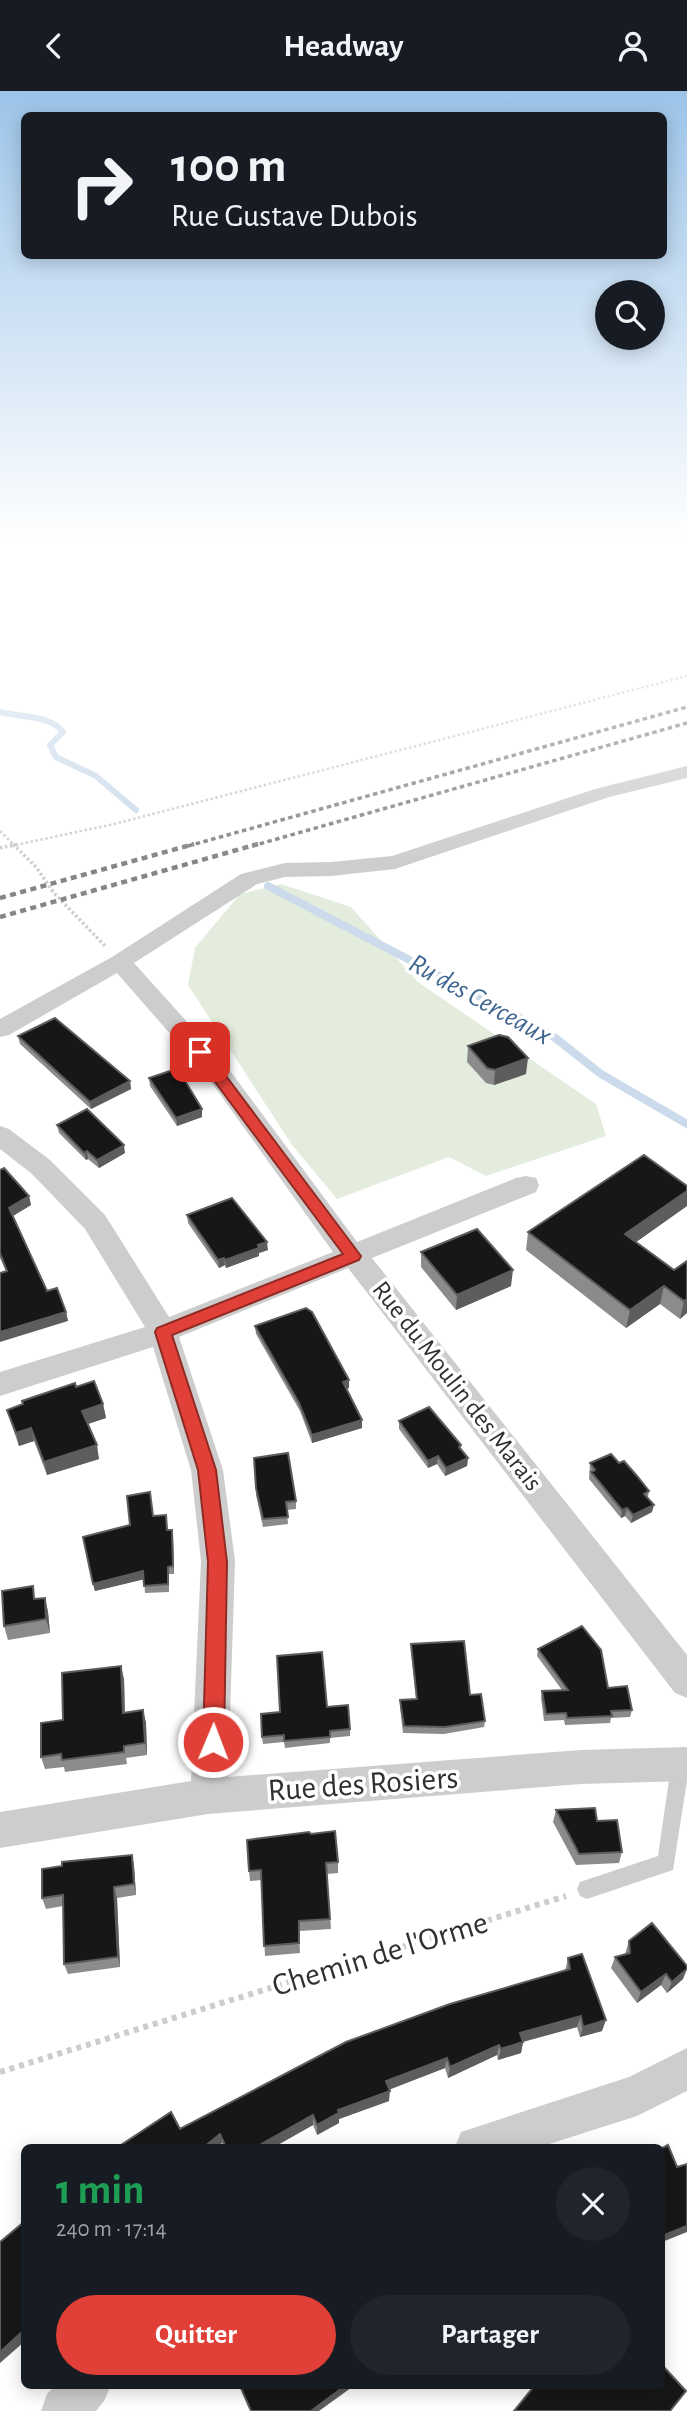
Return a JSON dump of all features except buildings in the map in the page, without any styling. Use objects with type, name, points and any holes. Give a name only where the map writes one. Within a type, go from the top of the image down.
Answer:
[{"type":"street","points":[[0,1029],[120,962],[229,889],[262,874],[395,862],[602,793],[687,772]]},
{"type":"street","name":"Rue du Moulin des Marais","points":[[120,962],[216,1070],[353,1256],[687,1682]]},
{"type":"street","points":[[0,1135],[41,1167],[95,1222],[163,1332],[207,1470],[218,1562],[213,1742],[208,1797]]},
{"type":"street","points":[[0,1384],[163,1332],[526,1185]]},
{"type":"street","name":"Rue des Rosiers","points":[[0,1830],[208,1797],[581,1767],[684,1765]]},
{"type":"street","points":[[484,2144],[637,2095],[687,2069]]},
{"type":"street","points":[[64,2411],[84,2389]]},
{"type":"lane","points":[[587,1889],[666,1863],[684,1765]]},
{"type":"path","points":[[0,848],[14,848],[114,824],[687,676]]},
{"type":"path","points":[[0,831],[14,848],[36,867],[54,893],[120,962]]},
{"type":"path","name":"Chemin de l'Orme","points":[[0,2072],[587,1889]]},
{"type":"shaded area","points":[[281,884],[351,907],[418,982],[596,1104],[606,1136],[486,1176],[449,1157],[337,1199],[292,1145],[188,985],[195,948],[240,894]]},
{"type":"waterway","name":"Ru des Cerceaux","points":[[0,712],[43,720],[58,726],[63,732],[50,745],[56,757],[96,776],[136,810]]},
{"type":"waterway","name":"Ru des Cerceaux","points":[[268,886],[528,1022],[554,1037],[601,1074],[687,1124]]},
{"type":"railway","points":[[188,846],[687,707]]},
{"type":"railway","points":[[252,846],[687,723]]},
{"type":"railway","points":[[0,898],[194,844]]},
{"type":"railway","points":[[0,917],[258,844]]},
{"type":"route","points":[[200,1052],[353,1256],[163,1332],[207,1470],[218,1562],[213,1742]]}]
